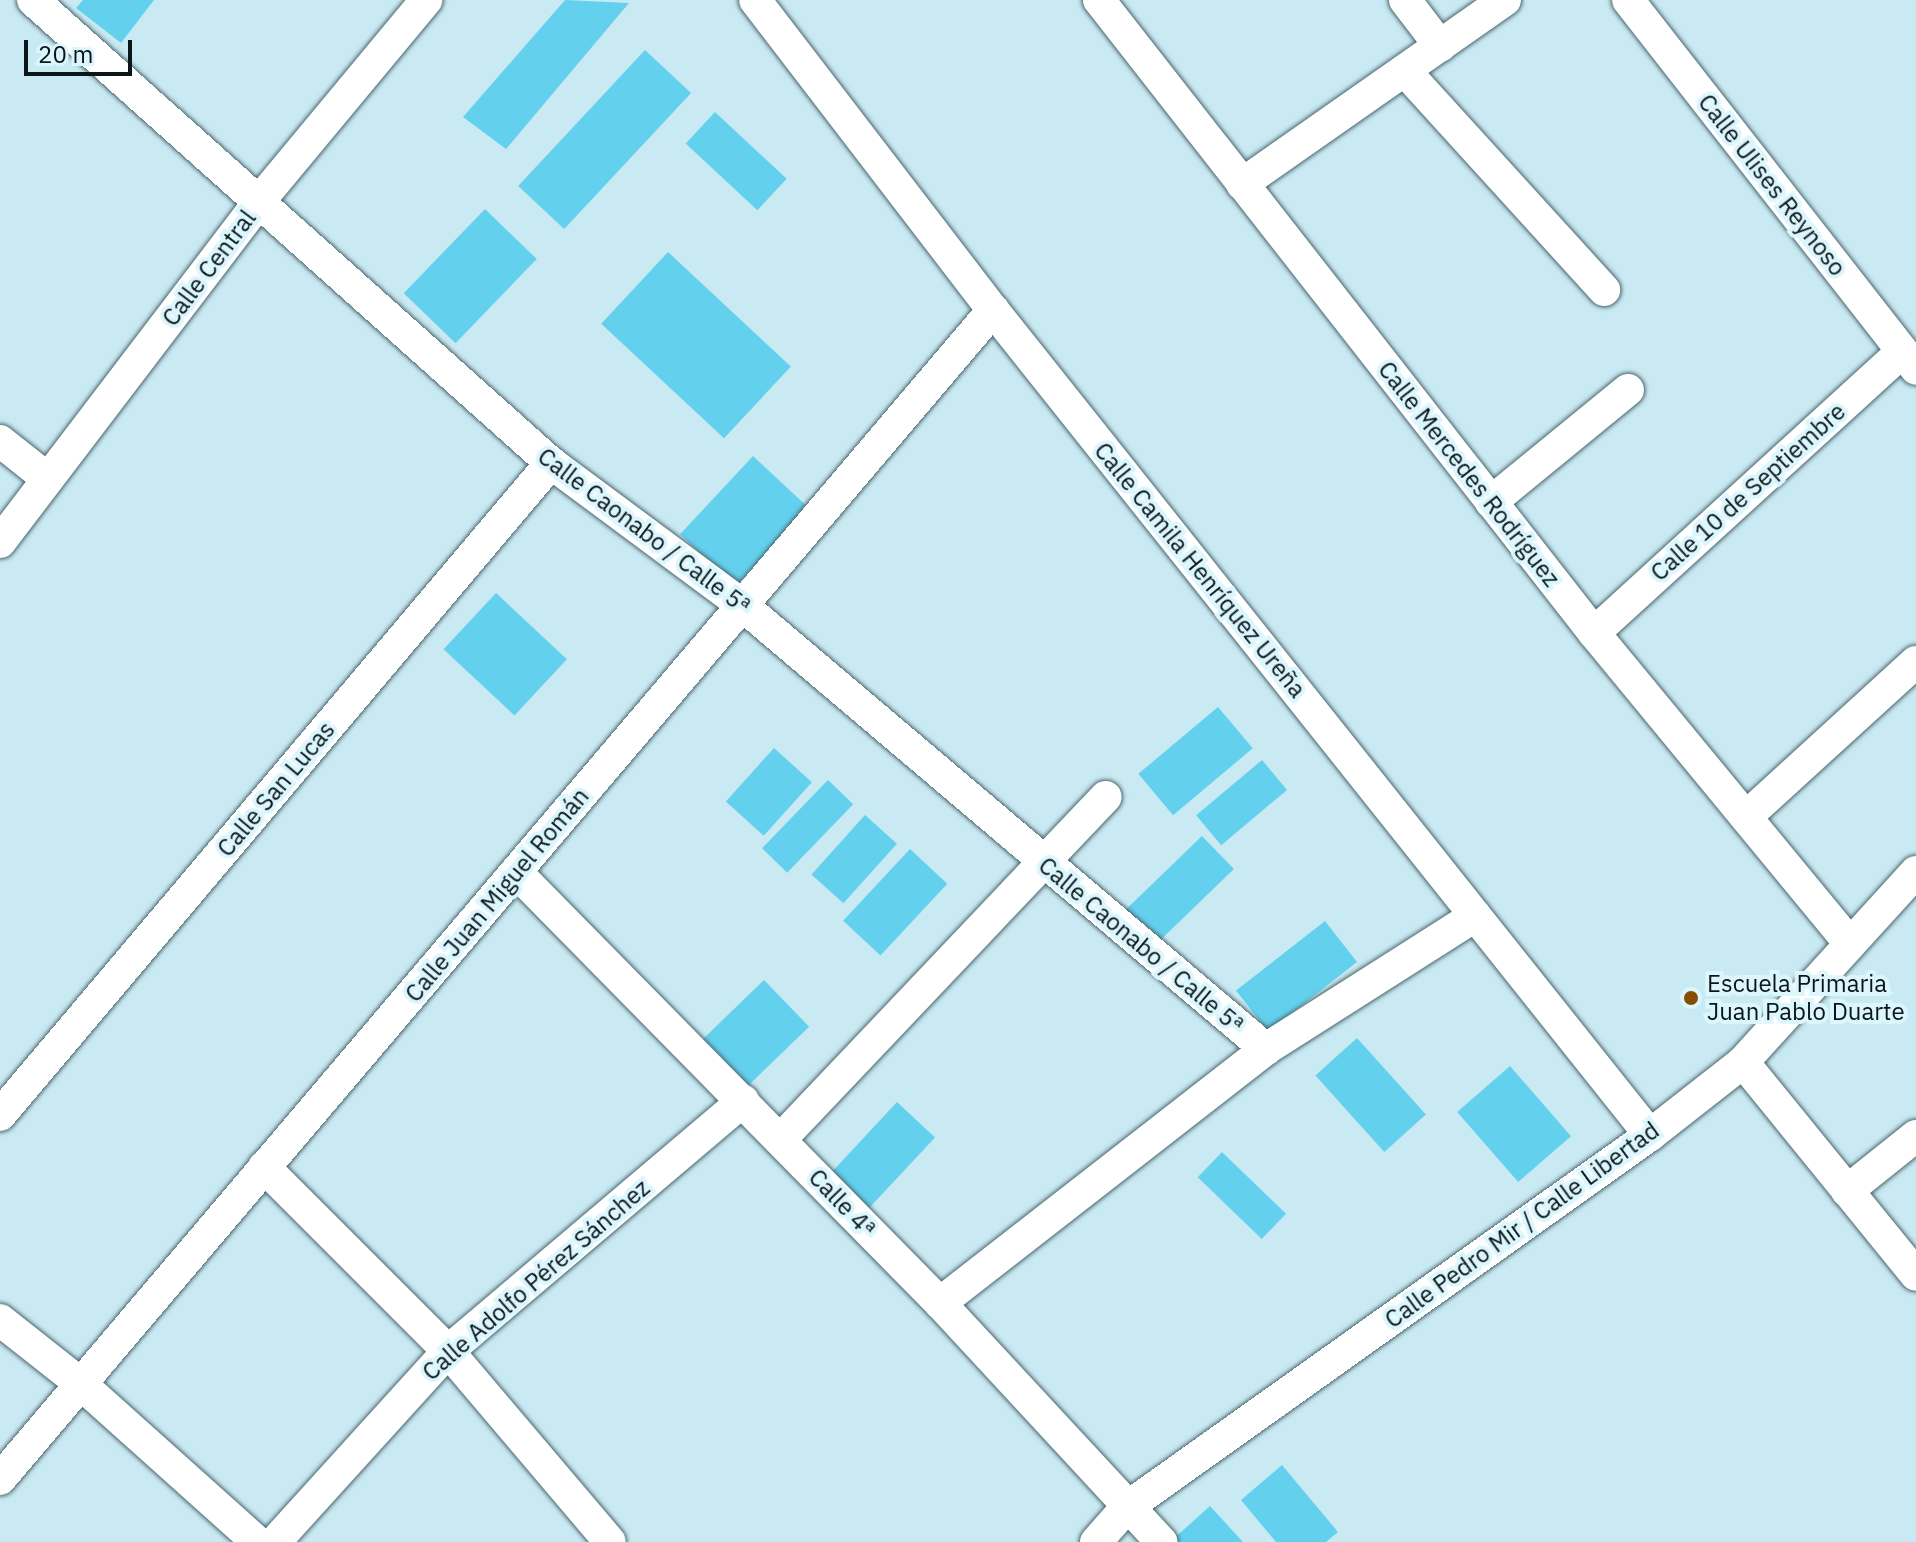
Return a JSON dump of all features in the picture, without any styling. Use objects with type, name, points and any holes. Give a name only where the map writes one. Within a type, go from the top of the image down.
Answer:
[{"type":"street","name":"Calle Caonabo / Calle 5ª","points":[[33,0],[261,199],[551,463],[742,605],[1044,865],[1266,1049]]},
{"type":"street","name":"Calle Central","points":[[0,542],[261,199],[426,0]]},
{"type":"street","name":"Calle Camila Henríquez Ureña","points":[[755,0],[993,310],[1650,1135]]},
{"type":"street","name":"Calle Mercedes Rodríguez","points":[[1099,0],[1594,633],[1848,941]]},
{"type":"street","points":[[1405,0],[1440,46]]},
{"type":"street","points":[[1242,184],[1505,0]]},
{"type":"street","name":"Calle Ulises Reynoso","points":[[1628,0],[1909,361]]},
{"type":"street","points":[[1405,71],[1604,290]]},
{"type":"street","name":"Calle Juan Miguel Román","points":[[0,1479],[993,310]]},
{"type":"street","name":"Calle 10 de Septiembre","points":[[1594,633],[1909,361]]},
{"type":"street","points":[[1491,502],[1628,390]]},
{"type":"street","points":[[0,441],[48,479]]},
{"type":"street","name":"Calle San Lucas","points":[[0,1115],[551,463]]},
{"type":"street","points":[[1746,817],[1916,662]]},
{"type":"street","points":[[780,1140],[1044,865],[1105,797]]},
{"type":"street","name":"Calle 4ª","points":[[516,872],[940,1303],[1126,1508],[1161,1542]]},
{"type":"street","name":"Calle Pedro Mir / Calle Libertad","points":[[1096,1542],[1126,1508],[1650,1135],[1743,1062],[1848,941],[1916,872]]},
{"type":"street","points":[[940,1303],[1266,1049],[1475,916]]},
{"type":"street","points":[[1743,1062],[1916,1275]]},
{"type":"street","name":"Calle Adolfo Pérez Sánchez","points":[[275,1542],[448,1351],[743,1101]]},
{"type":"street","points":[[1847,1191],[1916,1136]]},
{"type":"street","points":[[264,1167],[448,1351],[610,1542]]},
{"type":"street","points":[[0,1320],[81,1384],[257,1542]]},
{"type":"building","points":[[83,0],[154,0],[121,43],[76,8]]},
{"type":"building","points":[[565,0],[629,3],[506,149],[463,117]]},
{"type":"building","points":[[645,50],[691,93],[564,229],[518,186]]},
{"type":"building","points":[[715,112],[787,179],[757,210],[686,143]]},
{"type":"building","points":[[485,209],[537,259],[456,343],[404,293]]},
{"type":"building","points":[[668,252],[791,367],[724,438],[601,324]]},
{"type":"building","points":[[753,456],[809,508],[736,586],[680,534]]},
{"type":"building","points":[[496,593],[567,659],[514,715],[443,649]]},
{"type":"building","points":[[1218,707],[1253,748],[1173,815],[1138,774]]},
{"type":"building","points":[[774,748],[812,782],[764,836],[726,802]]},
{"type":"building","points":[[1262,760],[1287,790],[1221,845],[1196,815]]},
{"type":"building","points":[[828,780],[853,804],[787,873],[762,848]]},
{"type":"building","points":[[865,815],[897,844],[843,903],[811,874]]},
{"type":"building","points":[[1202,836],[1234,869],[1153,948],[1121,914]]},
{"type":"building","points":[[910,849],[947,884],[880,955],[843,921]]},
{"type":"building","points":[[1325,921],[1357,962],[1268,1032],[1236,991]]},
{"type":"building","points":[[764,980],[809,1027],[746,1088],[701,1041]]},
{"type":"building","points":[[1357,1038],[1426,1115],[1384,1152],[1315,1075]]},
{"type":"building","points":[[1510,1066],[1571,1136],[1518,1182],[1457,1112]]},
{"type":"building","points":[[897,1102],[935,1137],[867,1211],[829,1175]]},
{"type":"building","points":[[1222,1152],[1286,1214],[1262,1239],[1198,1177]]},
{"type":"building","points":[[1282,1465],[1338,1532],[1326,1542],[1276,1542],[1241,1500]]},
{"type":"building","points":[[1210,1506],[1243,1542],[1170,1542]]},
{"type":"place","name":"Escuela Primaria Juan Pablo Duarte","points":[[1691,998]]}]
